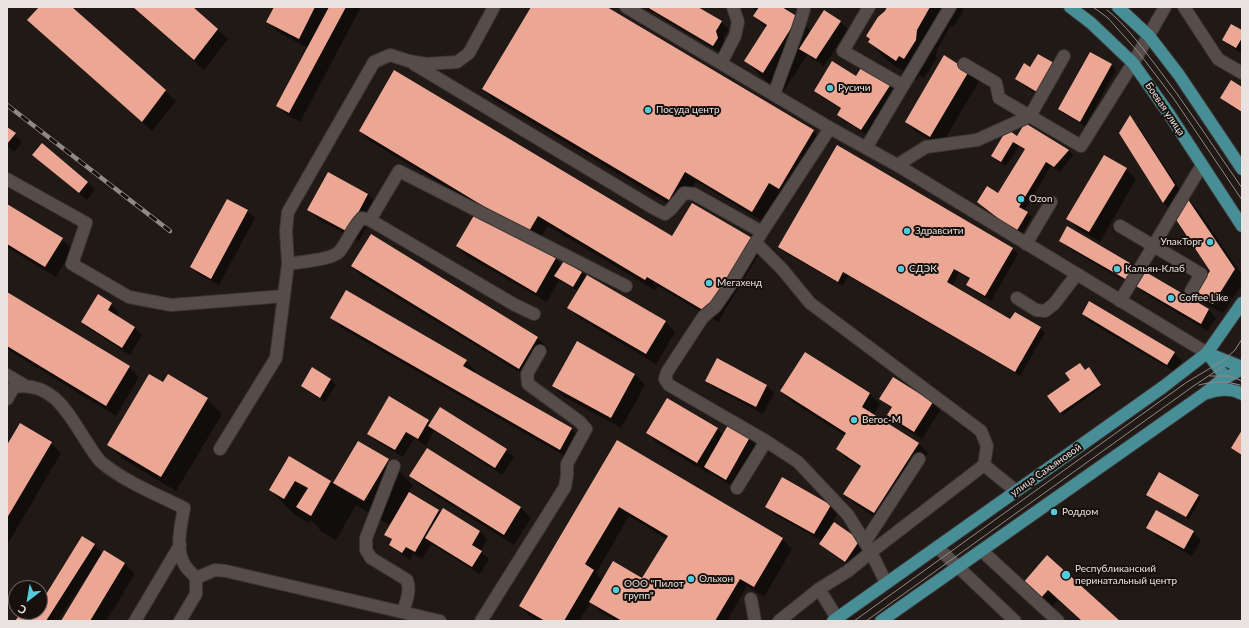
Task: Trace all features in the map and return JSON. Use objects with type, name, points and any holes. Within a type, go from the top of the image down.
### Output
[{"type":"main road","name":"Боевая улица","points":[[1070,7],[1091,23],[1133,63],[1169,114],[1242,226]]},
{"type":"main road","points":[[1118,7],[1149,36],[1180,75],[1242,169]]},
{"type":"main road","name":"улица Сахьяновой","points":[[835,620],[1163,387],[1207,353],[1242,303]]},
{"type":"main road","points":[[1207,353],[1242,368]]},
{"type":"main road","points":[[1207,353],[1226,378]]},
{"type":"main road","points":[[881,621],[1242,368]]},
{"type":"main road","points":[[1204,394],[1218,390],[1228,390],[1242,394]]},
{"type":"street","points":[[220,449],[276,358],[288,264],[286,230],[288,212],[374,62],[390,55],[409,61],[426,64],[457,62],[469,53],[494,7]]},
{"type":"street","points":[[626,7],[830,128],[897,165],[1207,353]]},
{"type":"street","points":[[721,63],[735,36],[738,22],[733,7]]},
{"type":"street","points":[[774,95],[798,32],[804,9],[803,7]]},
{"type":"street","points":[[869,7],[843,51],[902,85]]},
{"type":"street","points":[[866,148],[902,85],[950,7]]},
{"type":"street","points":[[964,64],[996,83],[999,98],[1081,146],[1133,63],[1165,7]]},
{"type":"street","points":[[1184,7],[1218,59],[1242,73]]},
{"type":"street","points":[[897,165],[926,147],[977,140],[1030,116],[1064,56]]},
{"type":"street","points":[[409,61],[665,214],[671,210],[684,193],[694,194],[759,237],[782,269],[810,303],[981,430],[987,446],[984,465],[868,547]]},
{"type":"street","points":[[830,128],[715,307],[704,318],[666,372],[665,379],[669,385],[766,441],[798,462],[848,515],[868,547],[886,583]]},
{"type":"street","points":[[1120,301],[1202,165]]},
{"type":"street","points":[[370,220],[399,171],[626,286]]},
{"type":"street","points":[[7,179],[86,223],[72,264],[129,297],[171,305],[284,296]]},
{"type":"street","points":[[1026,244],[1052,202]]},
{"type":"street","points":[[288,264],[329,257],[338,253],[362,218],[370,220],[515,305],[534,314]]},
{"type":"street","points":[[1120,226],[1201,274],[1191,291]]},
{"type":"street","points":[[1017,298],[1036,310],[1045,312],[1054,304],[1076,274]]},
{"type":"street","points":[[481,621],[565,486],[567,476],[566,464],[586,429],[580,422],[528,384],[528,374],[540,351]]},
{"type":"street","points":[[7,375],[24,385],[43,389],[60,402],[99,460],[114,472],[184,508],[180,556],[185,566],[196,578],[196,594],[180,621]]},
{"type":"street","points":[[7,399],[14,387],[24,385]]},
{"type":"street","points":[[737,488],[766,441]]},
{"type":"street","points":[[779,621],[819,589],[848,571],[868,547],[919,459]]},
{"type":"street","points":[[984,465],[1016,491]]},
{"type":"street","points":[[394,466],[366,538],[366,550],[371,558],[407,580],[409,593],[403,612]]},
{"type":"street","points":[[135,621],[180,544]]},
{"type":"street","points":[[937,547],[1015,621]]},
{"type":"street","points":[[982,551],[1058,621]]},
{"type":"street","points":[[196,578],[215,570],[226,571],[440,621]]},
{"type":"street","points":[[819,589],[835,620]]},
{"type":"street","points":[[751,599],[755,621]]},
{"type":"building","points":[[39,7],[72,7],[166,90],[142,122],[27,20]]},
{"type":"building","points":[[133,7],[193,7],[218,29],[194,60]]},
{"type":"building","points":[[274,7],[315,7],[299,39],[266,22]]},
{"type":"building","points":[[329,7],[346,7],[289,113],[276,106]]},
{"type":"building","name":"Посуда центр","points":[[531,7],[607,7],[814,130],[779,189],[769,183],[752,212],[685,172],[669,200],[482,89]]},
{"type":"building","points":[[647,7],[698,7],[722,21],[716,31],[718,38],[713,46]]},
{"type":"building","points":[[759,7],[782,7],[798,17],[763,73],[744,61],[767,25],[753,16]]},
{"type":"building","points":[[887,7],[930,7],[917,30],[916,40],[904,59],[899,56],[896,61],[868,42],[870,39],[866,36],[878,17]]},
{"type":"building","points":[[824,10],[841,21],[816,59],[799,49]]},
{"type":"building","points":[[1231,24],[1242,30],[1242,38],[1236,48],[1222,40]]},
{"type":"building","points":[[1090,52],[1112,64],[1080,122],[1058,109]]},
{"type":"building","points":[[1038,54],[1054,63],[1037,92],[1015,79],[1024,63],[1030,67]]},
{"type":"building","points":[[944,55],[969,71],[930,137],[905,122]]},
{"type":"building","points":[[832,61],[856,76],[862,66],[891,84],[861,130],[837,115],[841,108],[814,91]]},
{"type":"building","points":[[394,70],[672,236],[692,203],[752,238],[708,313],[647,277],[645,280],[538,216],[528,233],[359,131]]},
{"type":"building","points":[[1231,80],[1242,87],[1242,112],[1220,98]]},
{"type":"building","points":[[1130,115],[1175,185],[1163,203],[1119,133]]},
{"type":"building","points":[[1025,123],[1069,150],[1054,167],[1046,162],[1019,207],[1028,212],[1016,232],[977,202],[987,186],[998,193],[1025,149],[1013,142],[1001,162],[991,156],[1007,129],[1017,136]]},
{"type":"building","points":[[7,127],[16,133],[7,144]]},
{"type":"building","points":[[42,143],[88,182],[79,193],[32,155]]},
{"type":"building","points":[[837,145],[1013,248],[985,296],[966,285],[970,278],[954,269],[947,282],[1010,319],[1015,312],[1041,327],[1015,372],[843,272],[838,282],[778,247]]},
{"type":"building","points":[[1104,155],[1127,168],[1089,232],[1066,219]]},
{"type":"building","points":[[328,172],[368,194],[348,232],[307,210]]},
{"type":"building","points":[[1187,198],[1235,269],[1213,304],[1195,294],[1210,271],[1175,218]]},
{"type":"building","points":[[227,199],[248,210],[211,279],[190,267]]},
{"type":"building","points":[[7,204],[63,238],[45,267],[7,244]]},
{"type":"building","points":[[476,212],[556,258],[536,293],[456,246]]},
{"type":"building","points":[[1067,226],[1135,266],[1127,280],[1059,241]]},
{"type":"building","points":[[371,234],[538,337],[519,369],[351,266]]},
{"type":"building","points":[[564,261],[582,272],[573,287],[554,276]]},
{"type":"building","points":[[1144,271],[1209,309],[1201,324],[1136,286]]},
{"type":"building","points":[[587,275],[666,321],[646,354],[567,308]]},
{"type":"building","points":[[346,290],[467,360],[463,366],[572,428],[560,450],[330,318]]},
{"type":"building","points":[[7,292],[130,366],[106,406],[7,346]]},
{"type":"building","points":[[98,294],[112,303],[108,310],[135,327],[122,348],[81,322]]},
{"type":"building","points":[[1089,301],[1175,352],[1167,365],[1082,314]]},
{"type":"building","points":[[577,341],[635,374],[611,418],[552,386]]},
{"type":"building","name":"Вегос-М","points":[[805,352],[870,393],[862,407],[919,443],[874,513],[843,494],[861,466],[836,449],[846,433],[780,391]]},
{"type":"building","points":[[717,358],[767,385],[756,407],[705,381]]},
{"type":"building","points":[[1080,363],[1085,370],[1089,367],[1101,385],[1060,413],[1047,396],[1070,380],[1065,373]]},
{"type":"building","points":[[312,367],[331,379],[320,398],[301,386]]},
{"type":"building","points":[[149,374],[163,382],[168,374],[208,398],[161,477],[107,445]]},
{"type":"building","points":[[893,377],[933,402],[914,432],[887,415],[892,407],[879,399]]},
{"type":"building","points":[[389,396],[429,420],[418,439],[406,432],[395,450],[367,434]]},
{"type":"building","points":[[667,398],[718,428],[697,463],[646,433]]},
{"type":"building","points":[[440,407],[507,449],[495,468],[428,426]]},
{"type":"building","points":[[20,423],[52,442],[7,518],[7,445]]},
{"type":"building","points":[[728,425],[750,437],[726,480],[704,467]]},
{"type":"building","points":[[1242,430],[1242,455],[1231,448]]},
{"type":"building","points":[[617,440],[783,538],[754,587],[740,579],[715,621],[622,621],[589,602],[613,561],[642,578],[668,536],[619,507],[585,564],[594,570],[564,621],[545,621],[519,606]]},
{"type":"building","points":[[358,441],[389,459],[364,501],[333,483]]},
{"type":"building","points":[[427,448],[521,507],[504,535],[409,476]]},
{"type":"building","points":[[289,456],[331,481],[311,516],[296,507],[308,488],[295,481],[284,499],[269,490]]},
{"type":"building","points":[[1159,472],[1199,495],[1186,517],[1146,495]]},
{"type":"building","points":[[782,477],[831,505],[814,534],[765,507]]},
{"type":"building","points":[[409,492],[439,510],[415,552],[406,547],[402,553],[389,545],[392,539],[384,535]]},
{"type":"building","points":[[443,508],[480,531],[472,545],[482,551],[472,567],[425,538]]},
{"type":"building","points":[[1156,510],[1194,531],[1184,549],[1146,528]]},
{"type":"building","points":[[834,522],[860,540],[845,562],[819,544]]},
{"type":"building","points":[[82,536],[95,544],[48,618],[48,591]]},
{"type":"building","points":[[104,550],[125,563],[90,621],[61,621]]},
{"type":"building","points":[[1047,555],[1120,621],[1082,621],[1048,590],[1040,599],[1023,583]]},
{"type":"building","points":[[16,620],[30,620],[29,621],[15,621]]},
{"type":"building","points":[[32,620],[47,620],[46,621]]},
{"type":"tram line","points":[[1093,7],[1108,18],[1139,53],[1174,99],[1242,200]]},
{"type":"tram line","points":[[1107,10],[1132,35],[1165,78],[1242,188]]},
{"type":"tram line","points":[[854,621],[1187,382],[1224,360],[1235,350],[1242,339]]},
{"type":"tram line","points":[[866,621],[1222,367]]},
{"type":"tram line","points":[[1210,376],[1230,376],[1242,381]]},
{"type":"tram line","points":[[1199,385],[1220,382],[1240,385]]},
{"type":"railway","points":[[7,105],[170,231]]},
{"type":"place","name":"Русичи","points":[[830,88]]},
{"type":"place","name":"Посуда центр","points":[[648,110]]},
{"type":"place","name":"Ozon","points":[[1021,199]]},
{"type":"place","name":"Здравсити","points":[[907,231]]},
{"type":"place","name":"УпакТорг","points":[[1210,242]]},
{"type":"place","name":"СДЭК","points":[[901,269]]},
{"type":"place","name":"Кальян-Клаб","points":[[1117,269]]},
{"type":"place","name":"Мегахенд","points":[[709,283]]},
{"type":"place","name":"Coffee Like","points":[[1171,298]]},
{"type":"place","name":"Вегос-М","points":[[854,420]]},
{"type":"place","name":"Роддом","points":[[1054,512]]},
{"type":"place","name":"Республиканский перинатальный центр","points":[[1066,575]]},
{"type":"place","name":"Ольхон","points":[[691,579]]},
{"type":"place","name":"ООО \"Пилот групп\"","points":[[616,590]]}]
